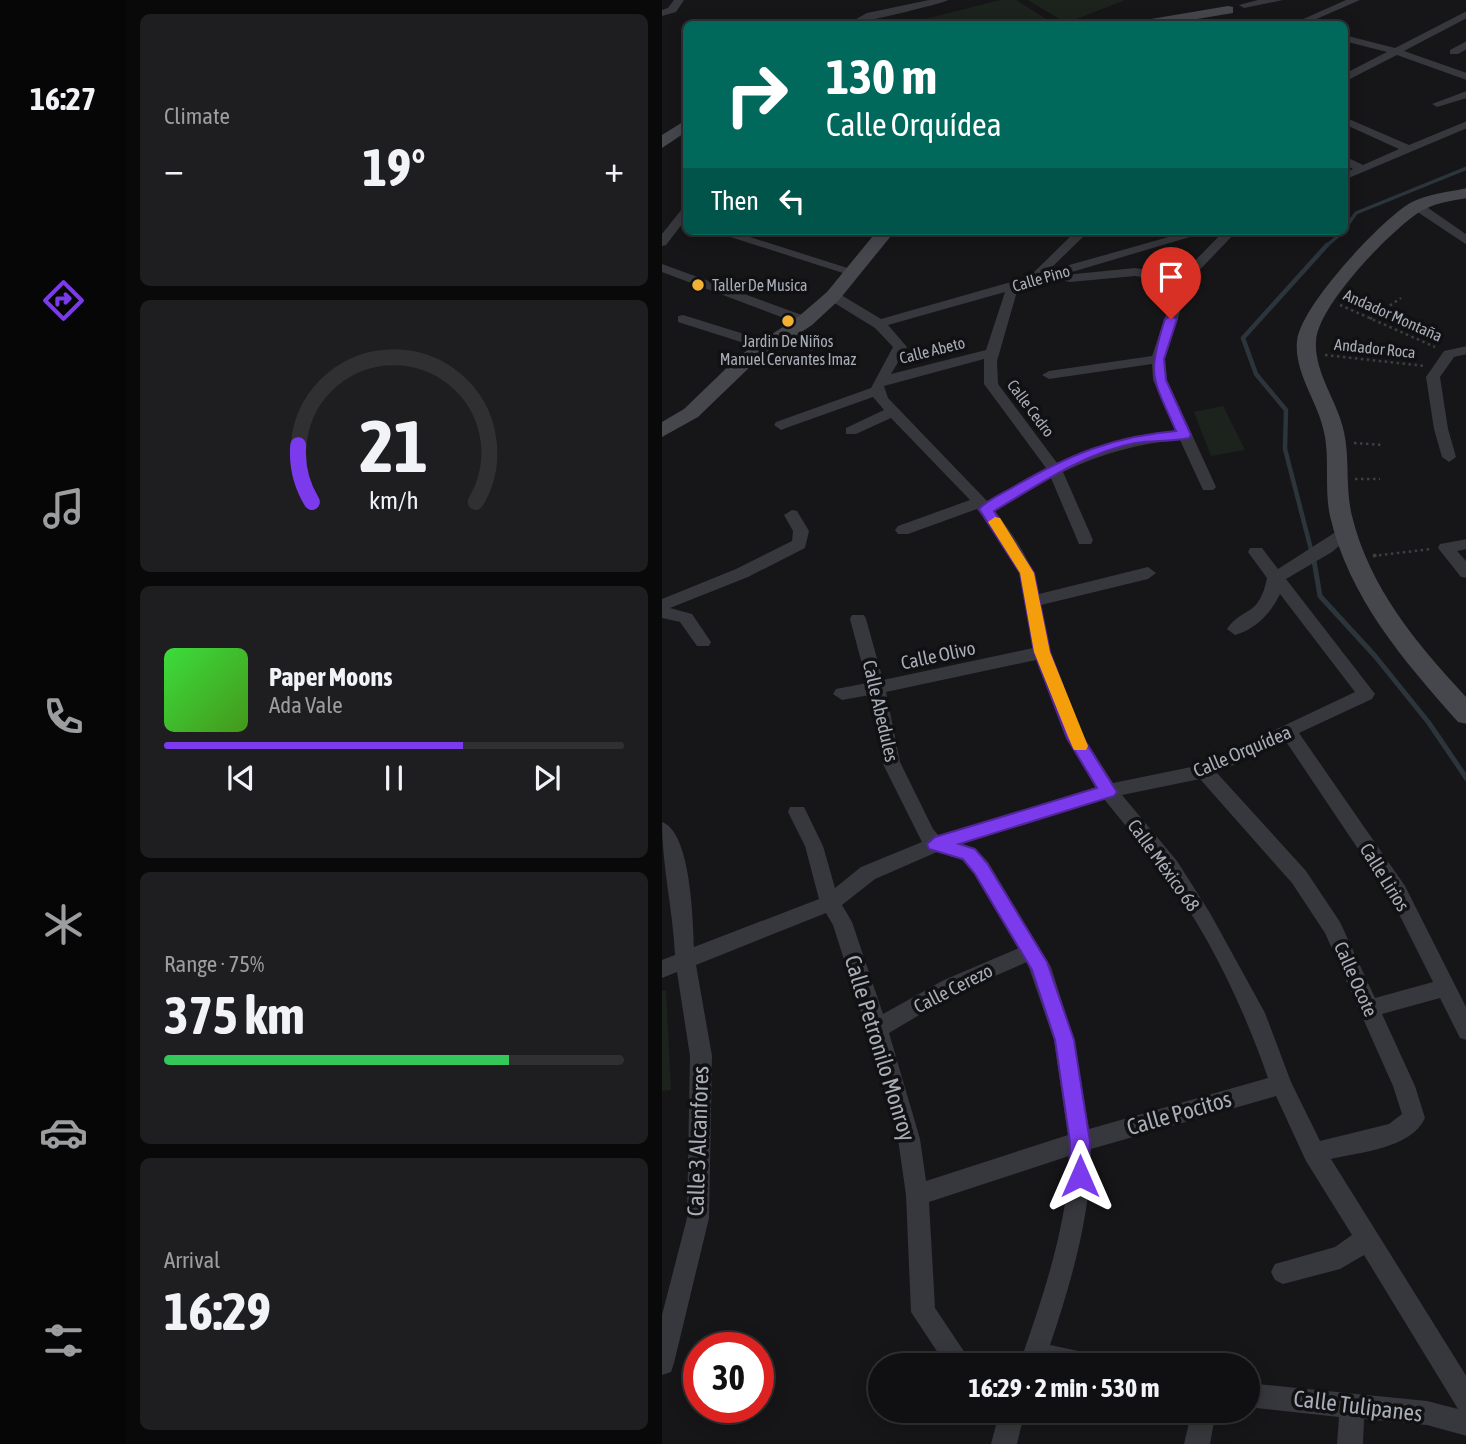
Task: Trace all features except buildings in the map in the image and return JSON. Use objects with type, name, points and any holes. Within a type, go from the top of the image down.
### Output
[{"type":"street","points":[[662,13],[672,10],[679,0]]},
{"type":"street","points":[[857,21],[943,0]]},
{"type":"street","points":[[1207,21],[1247,2],[1278,0]]},
{"type":"street","points":[[1304,21],[1355,0]]},
{"type":"street","points":[[1162,21],[1228,10]]},
{"type":"street","points":[[1348,77],[1466,14]]},
{"type":"street","points":[[1348,39],[1394,51],[1466,77]]},
{"type":"street","points":[[1454,52],[1466,44]]},
{"type":"street","points":[[1437,104],[1466,94]]},
{"type":"street","points":[[1348,121],[1410,150]]},
{"type":"street","points":[[1348,176],[1466,124]]},
{"type":"street","points":[[662,143],[683,127]]},
{"type":"street","points":[[1348,161],[1364,170]]},
{"type":"street","points":[[1466,193],[1417,206],[1393,224],[1327,299],[1310,324],[1306,340],[1311,371],[1336,442],[1335,480],[1353,558],[1379,610],[1396,634],[1466,715]]},
{"type":"street","points":[[1417,206],[1466,241]]},
{"type":"street","points":[[662,242],[683,219]]},
{"type":"street","points":[[730,235],[851,271]]},
{"type":"street","points":[[662,431],[691,413],[746,360],[799,326],[833,296],[882,235]]},
{"type":"street","points":[[1035,277],[1079,235]]},
{"type":"street","name":"Calle Pino","points":[[877,324],[1191,235]]},
{"type":"street","points":[[1209,487],[1160,380],[1158,359],[1184,279],[1227,235]]},
{"type":"street","points":[[662,268],[799,326]]},
{"type":"street","points":[[1035,277],[1075,278],[1135,272],[1184,279]]},
{"type":"street","name":"Calle Cedro","points":[[1012,286],[1012,303],[987,372],[991,384],[1054,469],[1086,540]]},
{"type":"street","points":[[833,296],[890,333],[900,347],[893,364],[878,386]]},
{"type":"street","points":[[683,319],[768,346]]},
{"type":"street","points":[[1449,457],[1433,377],[1450,354],[1466,350]]},
{"type":"street","name":"Calle Abeto","points":[[781,425],[878,386],[993,352]]},
{"type":"street","points":[[1049,375],[1158,359]]},
{"type":"street","name":"Calle México 68","points":[[878,386],[894,411],[983,506],[1027,573],[1042,652],[1075,738],[1108,792],[1170,867],[1203,919],[1258,1020],[1281,1084],[1314,1153],[1466,1401]]},
{"type":"street","points":[[851,431],[894,411]]},
{"type":"street","points":[[903,530],[983,506],[1054,469],[1134,439],[1184,435]]},
{"type":"street","points":[[662,606],[721,583],[799,544],[801,531],[792,515]]},
{"type":"street","points":[[1235,628],[1263,611],[1273,597],[1279,576],[1347,532]]},
{"type":"street","points":[[1466,544],[1446,548],[1466,573]]},
{"type":"street","points":[[1256,552],[1279,576]]},
{"type":"street","points":[[1034,601],[1148,573]]},
{"type":"street","name":"Calle Orquídea","points":[[662,969],[830,903],[868,873],[935,844],[1108,792],[1204,771],[1366,694],[1279,576]]},
{"type":"street","points":[[662,612],[686,618],[703,642]]},
{"type":"street","name":"Calle Abedules","points":[[858,619],[877,689],[891,762],[926,834],[935,844]]},
{"type":"street","name":"Calle Olivo","points":[[842,694],[877,689],[1042,652]]},
{"type":"street","name":"Calle Lirios","points":[[1289,732],[1398,892],[1466,1031]]},
{"type":"street","name":"Calle Ocote","points":[[1204,771],[1299,877],[1333,928],[1405,1086],[1414,1118],[1409,1124],[1394,1133],[1314,1153]]},
{"type":"street","name":"Calle Petronilo Monroy","points":[[797,813],[814,846],[830,903],[842,922],[909,1139],[918,1195],[923,1312],[952,1353]]},
{"type":"street","name":"Calle 3 Alcanfores","points":[[662,830],[672,843],[685,958],[701,1056],[701,1171],[698,1218],[662,1363]]},
{"type":"street","points":[[935,844],[968,854],[1032,951],[1041,967],[1064,1040],[1080,1142],[1080,1176],[1057,1290],[1035,1353]]},
{"type":"street","name":"Calle Cerezo","points":[[876,1029],[951,986],[1032,951]]},
{"type":"street","points":[[1370,1008],[1446,988]]},
{"type":"street","name":"Calle Pocitos","points":[[918,1195],[1080,1142],[1281,1084]]},
{"type":"street","points":[[1283,1272],[1340,1257],[1365,1240]]},
{"type":"street","name":"Calle Tulipanes","points":[[1260,1396],[1427,1413],[1466,1424]]},
{"type":"street","points":[[1350,1444],[1352,1404]]},
{"type":"street","points":[[1004,1444],[1007,1423]]},
{"type":"street","points":[[1197,1444],[1201,1423]]},
{"type":"lane","points":[[799,326],[811,350]]},
{"type":"path","points":[[1370,319],[1401,298]]},
{"type":"path","name":"Andador Montaña","points":[[1327,299],[1450,354]]},
{"type":"path","name":"Andador Roca","points":[[1309,354],[1438,368]]},
{"type":"path","points":[[1336,442],[1383,445]]},
{"type":"path","points":[[1353,558],[1446,548]]},
{"type":"shaded area","points":[[1000,0],[1016,0],[1049,21],[918,21]]},
{"type":"shaded area","points":[[1028,0],[1125,0],[1071,21],[1063,21]]},
{"type":"shaded area","points":[[1223,406],[1245,450],[1211,456],[1194,412]]},
{"type":"shaded area","points":[[662,991],[666,991],[671,1090],[662,1091]]},
{"type":"waterway","points":[[1348,224],[1356,213],[1467,168]]},
{"type":"waterway","points":[[1326,246],[1339,235]]},
{"type":"waterway","points":[[1313,557],[1285,449],[1286,410],[1256,374],[1243,338],[1326,246]]},
{"type":"waterway","points":[[1313,555],[1320,596],[1375,656],[1429,723],[1467,779]]},
{"type":"slow traffic","points":[[995,522],[1027,573],[1042,652],[1080,746]]},
{"type":"place","name":"Taller De Musica","points":[[698,285]]},
{"type":"place","name":"Jardin De Niños Manuel Cervantes Imaz","points":[[788,321]]},
{"type":"route","points":[[1080,1176],[1080,1142],[1064,1040],[1041,967],[981,869],[968,854],[935,844],[1108,792],[1075,738],[1042,652],[1027,573],[986,509],[1054,469],[1102,449],[1157,435],[1184,435],[1160,380],[1158,359],[1171,319]]}]
